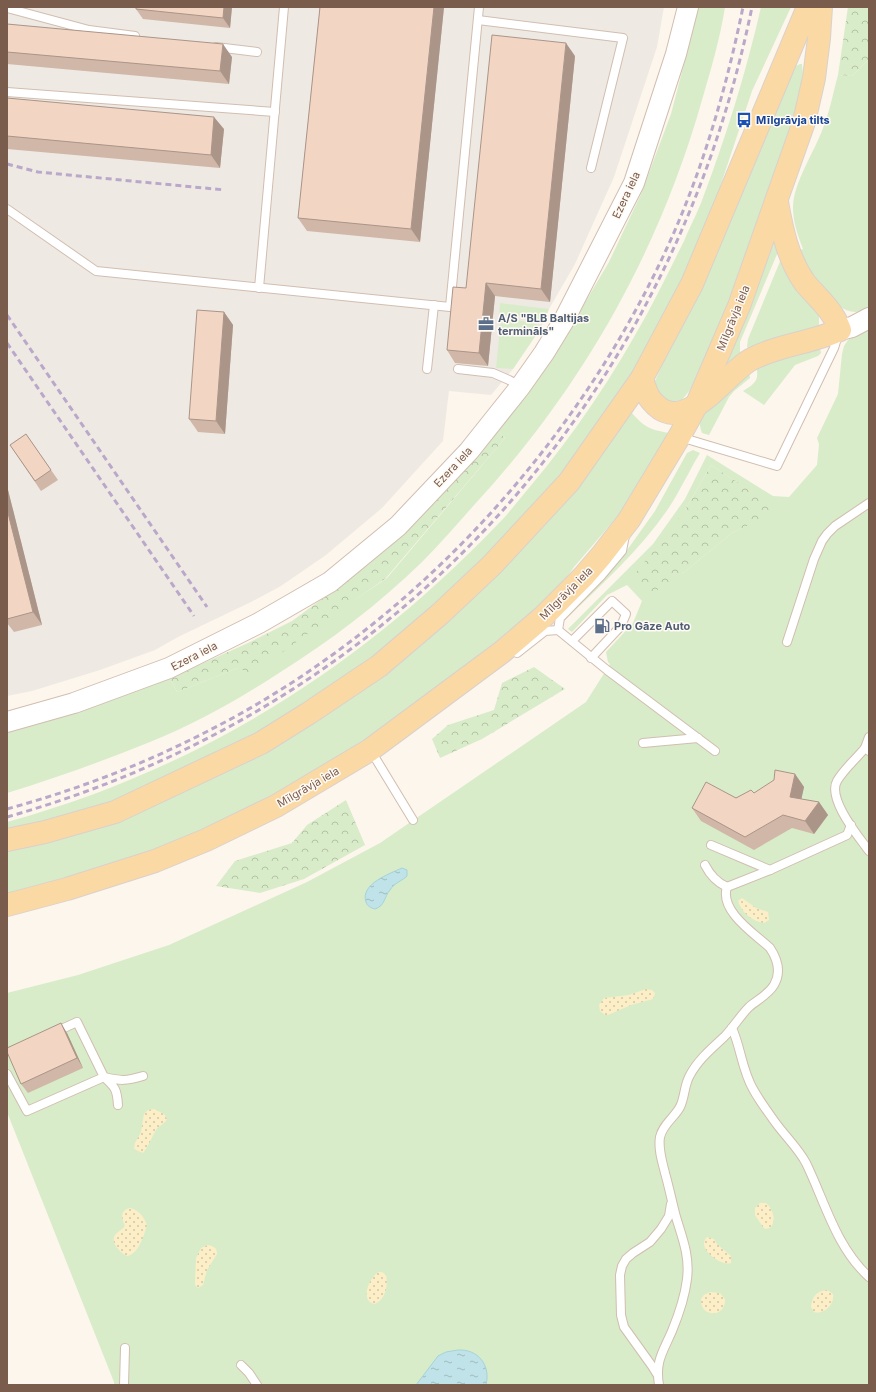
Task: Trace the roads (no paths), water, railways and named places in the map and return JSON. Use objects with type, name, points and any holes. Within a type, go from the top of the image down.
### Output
[{"type":"main road","points":[[7,840],[45,832],[115,812],[261,743],[310,713],[379,666],[440,614],[486,570],[569,482],[642,378],[692,284],[808,7]]},
{"type":"main road","name":"Mīlgrāvja iela","points":[[7,905],[67,889],[155,861],[206,840],[276,806],[370,750],[502,652],[560,601],[602,556],[629,520],[679,437],[696,406],[740,306],[804,122],[814,78],[821,7]]},
{"type":"main road","points":[[642,378],[650,399],[662,411],[681,413],[696,406],[750,361],[774,351],[826,336],[840,330],[833,316],[804,282],[796,267],[788,249],[782,229],[777,200]]},
{"type":"street","name":"Ezera iela","points":[[7,722],[74,703],[169,668],[258,623],[330,582],[398,526],[469,451],[520,387],[544,354],[563,322],[634,182],[676,54],[688,7]]},
{"type":"street","points":[[840,330],[852,327],[869,318]]},
{"type":"lane","points":[[259,288],[284,7]]},
{"type":"lane","points":[[7,209],[96,271],[450,307],[479,7]]},
{"type":"lane","points":[[7,8],[89,30],[142,37]]},
{"type":"lane","points":[[478,20],[623,38],[591,168]]},
{"type":"lane","points":[[211,46],[257,52]]},
{"type":"lane","points":[[7,92],[275,112]]},
{"type":"lane","points":[[427,369],[434,305]]},
{"type":"lane","points":[[679,437],[777,466],[834,348],[840,330]]},
{"type":"lane","points":[[458,369],[493,373],[520,387]]},
{"type":"lane","points":[[787,642],[811,566],[822,541],[835,526],[869,503]]},
{"type":"lane","points":[[558,630],[560,618],[601,576],[622,551],[629,520]]},
{"type":"lane","points":[[572,641],[612,601],[626,614],[621,626],[591,658]]},
{"type":"lane","points":[[512,657],[545,631],[558,630],[591,658],[715,751]]},
{"type":"lane","points":[[464,680],[493,669]]},
{"type":"lane","points":[[869,737],[868,751],[858,757],[838,780],[835,790],[838,804],[869,852]]},
{"type":"lane","points":[[643,743],[698,738]]},
{"type":"lane","points":[[370,750],[413,820]]},
{"type":"lane","points":[[847,834],[851,825]]},
{"type":"lane","points":[[727,887],[770,870],[847,834],[857,834]]},
{"type":"lane","points":[[711,845],[770,870]]},
{"type":"lane","points":[[705,865],[713,878],[727,887]]},
{"type":"lane","points":[[657,1374],[661,1354],[680,1312],[688,1277],[686,1250],[672,1201],[660,1149],[662,1132],[667,1123],[680,1107],[686,1082],[695,1065],[732,1028],[751,1006],[771,989],[776,980],[778,971],[777,960],[770,948],[737,918],[733,912],[726,898],[725,891],[727,887]]},
{"type":"lane","points":[[49,1034],[77,1022],[104,1077],[115,1087],[118,1105]]},
{"type":"lane","points":[[732,1028],[738,1042],[747,1076],[753,1089],[774,1122],[802,1156],[842,1243],[855,1263],[869,1277]]},
{"type":"lane","points":[[7,1074],[27,1111],[104,1077],[128,1081],[143,1076]]},
{"type":"lane","points":[[659,1385],[657,1374],[622,1322],[620,1270],[626,1259],[650,1242],[661,1229],[669,1216],[672,1201]]},
{"type":"lane","points":[[124,1385],[125,1348]]},
{"type":"lane","points":[[241,1365],[249,1373],[257,1385]]},
{"type":"water","points":[[402,868],[407,870],[407,876],[392,888],[381,906],[375,909],[368,906],[365,896],[371,885],[377,880]]},
{"type":"water","points":[[458,1350],[472,1352],[477,1355],[485,1365],[487,1371],[486,1385],[416,1385],[438,1356],[446,1352]]},
{"type":"railway","points":[[7,809],[58,794],[133,766],[206,732],[279,691],[349,642],[415,588],[476,529],[533,464],[583,395],[628,323],[667,248],[680,219],[712,130],[729,69],[743,7]]},
{"type":"railway","points":[[7,817],[147,767],[276,700],[392,617],[495,519],[583,408],[656,285],[713,151],[752,7]]},
{"type":"railway","points":[[7,164],[38,172],[225,190]]},
{"type":"railway","points":[[7,315],[207,607]]},
{"type":"railway","points":[[7,343],[194,616]]},
{"type":"place","name":"Mīlgrāvja tilts","points":[[744,120]]},
{"type":"place","name":"A/S \"BLB Baltijas termināls\"","points":[[486,324]]},
{"type":"place","name":"Pro Gāze Auto","points":[[602,626]]}]
